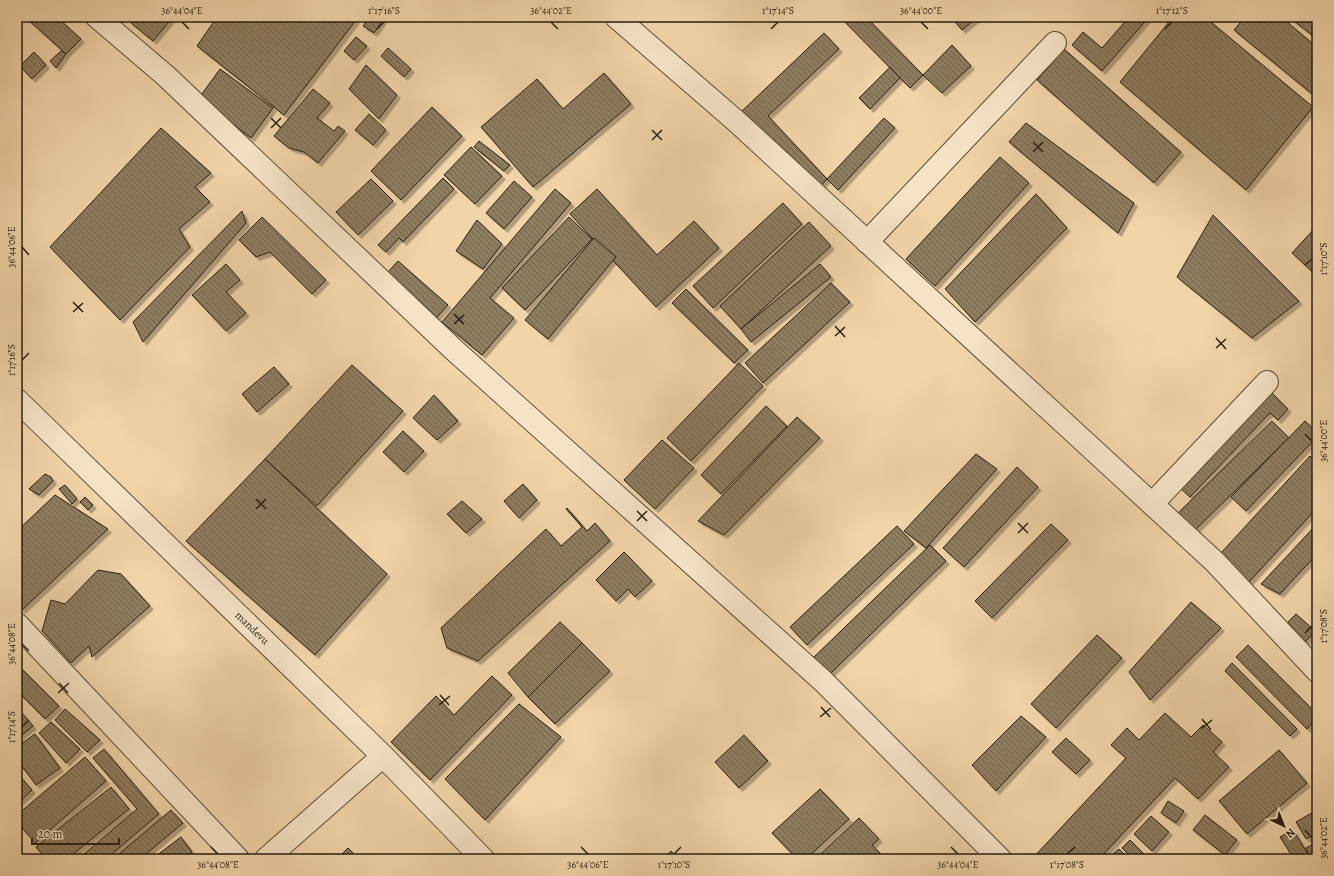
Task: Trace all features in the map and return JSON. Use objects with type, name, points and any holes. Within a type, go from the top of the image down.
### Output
[{"type":"street","points":[[97,17],[166,76],[453,349],[823,681],[1000,859]]},
{"type":"street","points":[[616,17],[736,121],[1215,562],[1317,671]]},
{"type":"street","points":[[867,242],[1055,43]]},
{"type":"street","points":[[1152,504],[1267,382]]},
{"type":"street","name":"mandevu","points":[[18,402],[383,756],[483,859]]},
{"type":"street","points":[[17,624],[238,859]]},
{"type":"street","points":[[266,859],[383,756]]},
{"type":"building","points":[[25,17],[41,17],[42,20],[45,17],[57,17],[81,39],[66,54]]},
{"type":"building","points":[[136,17],[173,17],[153,41],[131,23]]},
{"type":"building","points":[[217,17],[352,17],[356,20],[284,115],[197,46]]},
{"type":"building","points":[[370,17],[380,17],[383,20],[374,33],[363,26]]},
{"type":"building","points":[[840,17],[866,17],[923,75],[910,88]]},
{"type":"building","points":[[951,17],[978,17],[962,30]]},
{"type":"building","points":[[1129,17],[1149,17],[1102,71],[1072,45],[1083,32],[1102,48]]},
{"type":"building","points":[[1173,17],[1205,17],[1313,107],[1246,190],[1120,82]]},
{"type":"building","points":[[1245,17],[1281,17],[1317,47],[1317,98],[1234,30]]},
{"type":"building","points":[[1289,17],[1317,17],[1317,39]]},
{"type":"building","points":[[824,33],[839,49],[768,116],[827,179],[817,190],[741,112]]},
{"type":"building","points":[[356,37],[367,46],[354,60],[344,51]]},
{"type":"building","points":[[952,45],[971,66],[942,93],[923,75]]},
{"type":"building","points":[[388,48],[411,69],[404,77],[381,56]]},
{"type":"building","points":[[1064,49],[1181,152],[1154,183],[1037,80]]},
{"type":"building","points":[[61,51],[66,54],[56,68],[50,61]]},
{"type":"building","points":[[34,52],[46,65],[32,79],[20,66]]},
{"type":"building","points":[[366,65],[397,95],[379,119],[349,89]]},
{"type":"building","points":[[890,67],[900,78],[870,109],[859,98]]},
{"type":"building","points":[[220,69],[273,108],[251,138],[199,98]]},
{"type":"building","points":[[604,73],[631,104],[533,187],[481,127],[537,79],[563,109]]},
{"type":"building","points":[[313,89],[330,103],[317,118],[334,131],[338,126],[345,131],[318,163],[304,152],[289,148],[274,136]]},
{"type":"building","points":[[432,107],[462,136],[401,200],[371,171]]},
{"type":"building","points":[[369,114],[386,130],[373,145],[355,130]]},
{"type":"building","points":[[884,118],[895,128],[838,190],[827,179]]},
{"type":"building","points":[[1026,123],[1134,203],[1118,233],[1009,142]]},
{"type":"building","points":[[161,128],[211,173],[195,187],[210,202],[179,229],[190,247],[120,320],[50,247]]},
{"type":"building","points":[[479,141],[510,165],[504,171],[474,147]]},
{"type":"building","points":[[471,147],[502,176],[475,204],[444,175]]},
{"type":"building","points":[[1000,157],[1029,183],[935,286],[906,259]]},
{"type":"building","points":[[443,178],[454,189],[403,242],[399,238],[386,252],[378,245]]},
{"type":"building","points":[[371,179],[393,201],[358,235],[336,212]]},
{"type":"building","points":[[514,181],[532,197],[504,229],[486,213]]},
{"type":"building","points":[[555,189],[571,203],[490,298],[514,318],[482,355],[442,322]]},
{"type":"building","points":[[597,189],[657,255],[694,221],[719,248],[656,307],[570,214]]},
{"type":"building","points":[[1036,194],[1067,228],[975,322],[945,289]]},
{"type":"building","points":[[783,203],[802,224],[713,308],[693,286]]},
{"type":"building","points":[[242,211],[246,223],[143,342],[133,322]]},
{"type":"building","points":[[1213,215],[1299,301],[1252,338],[1177,277]]},
{"type":"building","points":[[262,217],[326,280],[312,294],[270,252],[256,257],[239,240]]},
{"type":"building","points":[[569,217],[592,239],[525,310],[502,288]]},
{"type":"building","points":[[477,220],[502,244],[483,269],[456,251]]},
{"type":"building","points":[[809,222],[831,246],[741,329],[720,306]]},
{"type":"building","points":[[1317,226],[1317,276],[1292,253]]},
{"type":"building","points":[[594,238],[616,257],[548,339],[525,320]]},
{"type":"building","points":[[398,261],[448,305],[436,318],[386,274]]},
{"type":"building","points":[[226,264],[240,280],[226,292],[246,313],[226,331],[192,295]]},
{"type":"building","points":[[820,264],[831,277],[751,342],[741,329]]},
{"type":"building","points":[[831,283],[850,302],[763,383],[745,363]]},
{"type":"building","points":[[686,289],[748,350],[734,363],[672,303]]},
{"type":"building","points":[[739,363],[763,386],[691,461],[667,438]]},
{"type":"building","points":[[352,365],[403,411],[317,506],[265,459]]},
{"type":"building","points":[[274,367],[289,384],[257,412],[242,394]]},
{"type":"building","points":[[1268,389],[1288,409],[1278,420],[1270,413],[1190,497],[1177,485]]},
{"type":"building","points":[[434,395],[458,421],[437,440],[413,418]]},
{"type":"building","points":[[766,406],[787,426],[721,494],[701,475]]},
{"type":"building","points":[[797,417],[820,438],[724,535],[698,521]]},
{"type":"building","points":[[1272,421],[1289,438],[1193,532],[1176,515]]},
{"type":"building","points":[[1305,421],[1317,432],[1317,437],[1246,511],[1231,497]]},
{"type":"building","points":[[403,431],[424,451],[404,472],[383,452]]},
{"type":"building","points":[[662,440],[694,468],[655,509],[624,480]]},
{"type":"building","points":[[976,454],[997,469],[926,548],[904,531]]},
{"type":"building","points":[[1310,456],[1317,463],[1317,508],[1249,582],[1220,554]]},
{"type":"building","points":[[265,459],[387,574],[315,655],[186,541]]},
{"type":"building","points":[[1017,467],[1038,487],[964,567],[943,548]]},
{"type":"building","points":[[45,474],[51,477],[53,481],[39,495],[29,489]]},
{"type":"building","points":[[523,484],[537,500],[519,518],[504,501]]},
{"type":"building","points":[[65,485],[77,499],[72,504],[59,489]]},
{"type":"building","points":[[55,495],[108,529],[22,610],[17,604],[17,531]]},
{"type":"building","points":[[85,497],[93,505],[88,510],[80,502]]},
{"type":"building","points":[[462,501],[482,519],[466,533],[447,514]]},
{"type":"building","points":[[567,508],[587,531],[595,523],[610,541],[478,661],[447,648],[441,628],[546,529],[561,546],[582,527],[566,509]]},
{"type":"building","points":[[1051,524],[1068,540],[992,618],[975,601]]},
{"type":"building","points":[[1317,524],[1317,554],[1280,594],[1261,584]]},
{"type":"building","points":[[897,526],[914,544],[807,645],[790,627]]},
{"type":"building","points":[[930,545],[946,561],[830,674],[814,657]]},
{"type":"building","points":[[624,552],[652,581],[635,597],[628,589],[616,601],[596,580]]},
{"type":"building","points":[[98,570],[121,574],[150,606],[92,657],[89,646],[71,663],[42,631],[51,600],[65,604]]},
{"type":"building","points":[[1191,602],[1221,628],[1150,700],[1129,672]]},
{"type":"building","points":[[1296,614],[1315,631],[1305,642],[1286,624]]},
{"type":"building","points":[[560,622],[582,643],[528,697],[508,673]]},
{"type":"building","points":[[1097,635],[1122,658],[1056,728],[1031,704]]},
{"type":"building","points":[[582,643],[610,671],[555,724],[528,697]]},
{"type":"building","points":[[1248,645],[1317,714],[1317,718],[1307,729],[1236,657]]},
{"type":"building","points":[[1232,663],[1297,729],[1290,736],[1225,671]]},
{"type":"building","points":[[17,664],[59,706],[45,719],[17,691]]},
{"type":"building","points":[[492,676],[512,695],[430,780],[391,742],[436,696],[454,715]]},
{"type":"building","points":[[519,704],[561,737],[485,820],[445,779]]},
{"type":"building","points":[[65,709],[100,740],[87,752],[55,720]]},
{"type":"building","points":[[22,713],[33,726],[17,739],[17,717]]},
{"type":"building","points":[[1165,713],[1191,737],[1203,725],[1222,742],[1213,752],[1229,767],[1198,799],[1175,778],[1099,859],[1032,859],[1126,758],[1111,745],[1127,728],[1139,740]]},
{"type":"building","points":[[1021,716],[1046,737],[996,791],[972,765]]},
{"type":"building","points":[[51,722],[80,749],[66,763],[39,733]]},
{"type":"building","points":[[35,734],[60,768],[36,785],[17,760],[17,747]]},
{"type":"building","points":[[744,735],[768,761],[739,788],[715,762]]},
{"type":"building","points":[[1066,738],[1090,760],[1076,774],[1052,752]]},
{"type":"building","points":[[104,749],[159,814],[106,859],[78,859],[137,809],[93,758]]},
{"type":"building","points":[[1279,750],[1307,783],[1247,834],[1219,801]]},
{"type":"building","points":[[85,757],[106,781],[35,843],[17,822],[17,815]]},
{"type":"building","points":[[17,773],[32,790],[17,804]]},
{"type":"building","points":[[111,787],[129,809],[67,859],[46,859],[36,847]]},
{"type":"building","points":[[820,789],[849,819],[806,859],[797,859],[772,833]]},
{"type":"building","points":[[1168,801],[1184,811],[1176,823],[1161,813]]},
{"type":"building","points":[[171,810],[183,823],[140,859],[113,859]]},
{"type":"building","points":[[1317,810],[1317,833],[1306,839],[1296,822]]},
{"type":"building","points":[[1205,815],[1237,840],[1225,855],[1193,830]]},
{"type":"building","points":[[1151,816],[1169,832],[1152,851],[1134,834]]},
{"type":"building","points":[[859,818],[879,839],[872,845],[886,859],[815,859]]},
{"type":"building","points":[[1293,830],[1311,859],[1294,859],[1280,837]]},
{"type":"building","points":[[181,837],[192,852],[182,859],[152,859]]},
{"type":"building","points":[[1130,840],[1147,857],[1145,859],[1133,859],[1122,848]]},
{"type":"building","points":[[1317,842],[1317,859],[1311,859],[1306,848]]},
{"type":"building","points":[[348,848],[359,859],[337,859]]},
{"type":"building","points":[[1119,849],[1129,859],[1108,859],[1108,858]]},
{"type":"building","points":[[671,851],[679,859],[663,859]]}]
